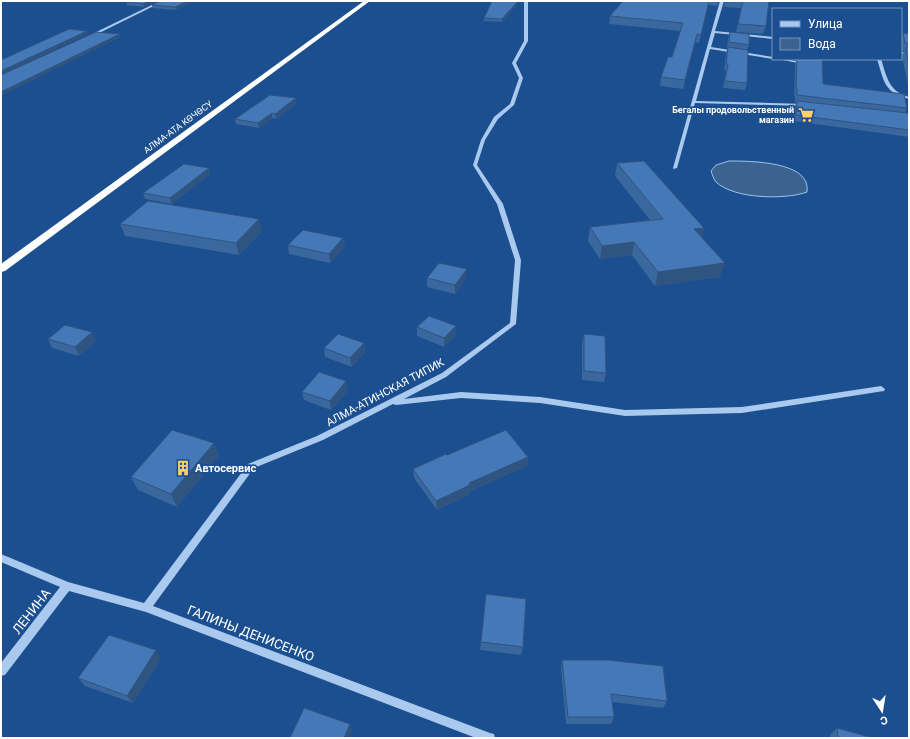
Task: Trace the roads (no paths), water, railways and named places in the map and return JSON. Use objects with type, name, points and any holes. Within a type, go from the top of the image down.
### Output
[{"type":"highway","name":"АЛМА-АТА КӨЧӨСҮ","points":[[1,269],[367,1]]},
{"type":"street","points":[[85,38],[162,1]]},
{"type":"street","name":"АЛМА-АТИНСКАЯ ТИПИК","points":[[146,608],[251,466],[320,438],[444,375],[513,324],[518,260],[500,204],[475,166],[483,140],[496,118],[512,105],[521,78],[514,63],[526,42],[526,1]]},
{"type":"street","points":[[675,168],[722,1]]},
{"type":"street","points":[[714,32],[772,38]]},
{"type":"street","points":[[709,48],[772,58]]},
{"type":"street","points":[[785,60],[798,62]]},
{"type":"street","points":[[880,60],[890,89],[893,93],[909,98]]},
{"type":"street","points":[[694,102],[812,106]]},
{"type":"street","points":[[390,402],[461,395],[540,400],[625,413],[742,410],[881,389]]},
{"type":"street","name":"ГАЛИНЫ ДЕНИСЕНКО","points":[[1,558],[67,586],[146,608],[490,738]]},
{"type":"street","name":"ЛЕНИНА","points":[[1,670],[67,586]]},
{"type":"water","points":[[729,161],[750,161],[777,165],[790,169],[800,174],[806,182],[807,192],[798,195],[773,197],[747,195],[724,188],[716,182],[711,171],[716,165]]},
{"type":"place","name":"Бегалы продовольственный магазин","points":[[806,115]]},
{"type":"place","name":"Автосервис","points":[[183,468]]}]
